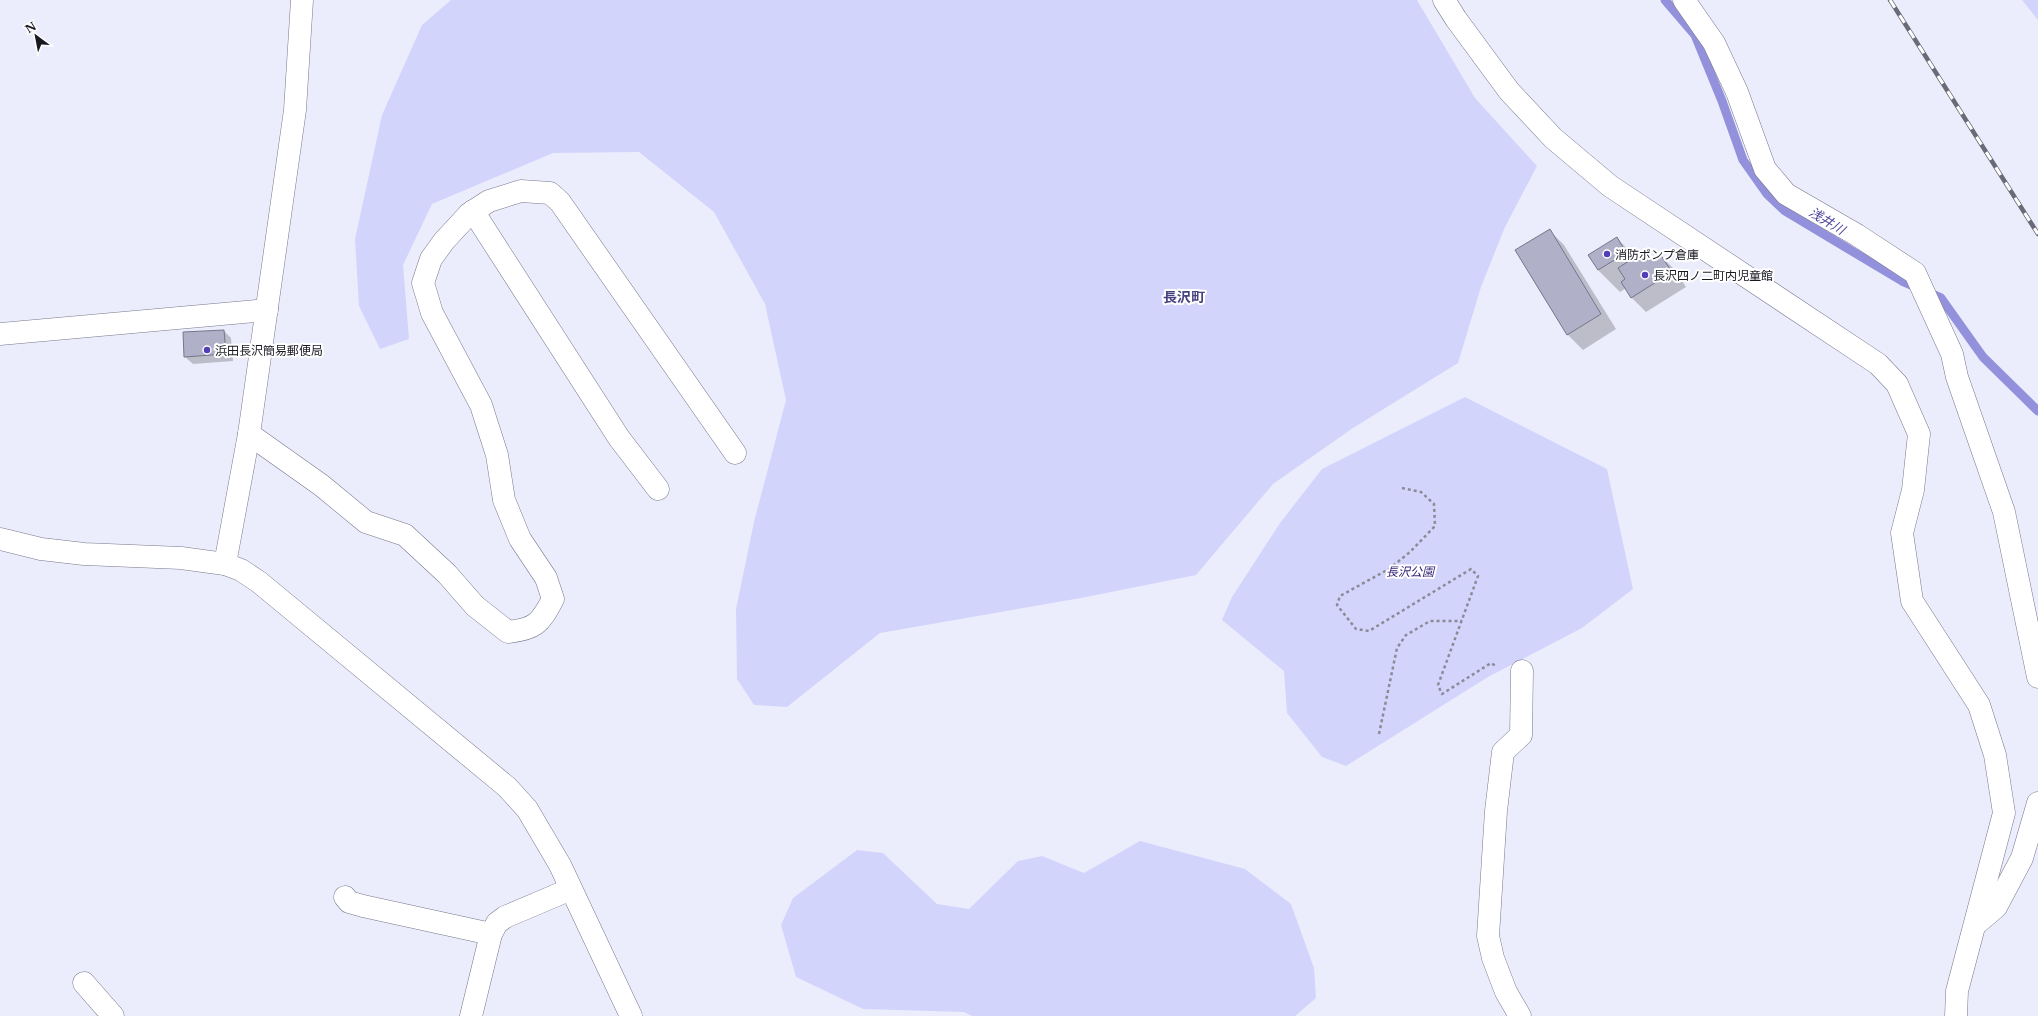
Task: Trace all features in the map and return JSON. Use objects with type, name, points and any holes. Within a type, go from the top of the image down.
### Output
[{"type":"street","points":[[225,564],[249,434],[295,110],[302,0]]},
{"type":"street","points":[[1444,0],[1456,19],[1509,91],[1553,138],[1610,186],[1878,364],[1897,384],[1919,434],[1913,490],[1902,533],[1912,600],[1979,705],[1995,755],[2004,813],[1976,924],[1957,991],[1956,1016]]},
{"type":"street","points":[[1684,0],[1714,43],[1737,92],[1765,169],[1786,194],[1857,235],[1915,273],[1952,354],[1957,377],[2004,512],[2038,678]]},
{"type":"street","points":[[249,434],[321,485],[366,522],[405,535],[447,574],[475,606],[508,632],[528,630],[543,617],[553,599],[546,578],[520,539],[509,513],[504,500],[497,455],[481,405],[432,313],[423,283],[431,259],[444,241],[473,211],[489,201],[521,191],[550,193],[560,202],[735,453]]},
{"type":"street","points":[[473,211],[619,438],[658,489]]},
{"type":"street","points":[[0,334],[267,310]]},
{"type":"street","points":[[0,539],[41,549],[84,554],[181,558],[225,564],[241,570],[259,582],[507,787],[527,809],[560,865],[629,1012]]},
{"type":"street","points":[[1520,1016],[1506,992],[1493,958],[1488,936],[1496,811],[1503,752],[1521,735],[1522,671]]},
{"type":"street","points":[[1976,924],[1996,907],[2022,858],[2038,803]]},
{"type":"street","points":[[471,1016],[491,934],[497,924],[505,917],[570,889]]},
{"type":"street","points":[[345,897],[349,902],[363,906],[491,934]]},
{"type":"street","points":[[84,984],[113,1016]]},
{"type":"path","points":[[1402,488],[1421,492],[1434,504],[1435,526],[1410,552],[1389,568],[1340,596],[1337,605],[1356,629],[1369,631],[1471,569],[1478,576],[1438,685],[1442,694],[1491,663],[1496,667]]},
{"type":"path","points":[[1379,734],[1397,648],[1406,635],[1430,621],[1462,621]]},
{"type":"green space","points":[[451,0],[1417,0],[1475,98],[1537,166],[1505,227],[1481,287],[1458,363],[1353,428],[1273,484],[1196,575],[1081,598],[880,633],[787,707],[754,705],[737,679],[736,609],[754,522],[786,400],[765,304],[714,212],[639,152],[553,153],[432,204],[403,265],[409,339],[380,349],[359,306],[355,239],[382,115],[422,25]]},
{"type":"green space","points":[[2022,0],[2038,0],[2038,20]]},
{"type":"green space","name":"長沢公園","points":[[1465,397],[1607,469],[1633,589],[1582,628],[1488,677],[1346,766],[1322,757],[1287,713],[1284,671],[1222,620],[1232,597],[1280,523],[1322,469]]},
{"type":"green space","points":[[1140,841],[1245,869],[1291,904],[1314,968],[1316,998],[1295,1016],[972,1016],[964,1012],[863,1009],[796,977],[781,925],[793,898],[857,850],[883,853],[937,904],[969,909],[1018,861],[1042,856],[1084,873]]},
{"type":"building","points":[[1550,229],[1601,314],[1567,335],[1515,250]]},
{"type":"building","name":"消防ポンプ倉庫","points":[[1617,237],[1626,253],[1598,270],[1588,255]]},
{"type":"building","name":"長沢四ノ二町内児童館","points":[[1646,250],[1652,260],[1660,254],[1672,272],[1631,298],[1621,282],[1625,279],[1618,268]]},
{"type":"building","points":[[224,330],[226,354],[184,357],[183,332]]},
{"type":"waterway","name":"浅井川","points":[[1665,0],[1695,35],[1722,101],[1743,160],[1767,194],[1785,211],[1902,281],[1941,298],[1983,357],[2038,411]]},
{"type":"railway","points":[[1890,0],[2038,234]]},
{"type":"place","name":"消防ポンプ倉庫","points":[[1607,254]]},
{"type":"place","name":"長沢四ノ二町内児童館","points":[[1645,275]]},
{"type":"place","name":"浜田長沢簡易郵便局","points":[[207,350]]},
{"type":"district","name":"長沢町","points":[[1184,297]]}]
